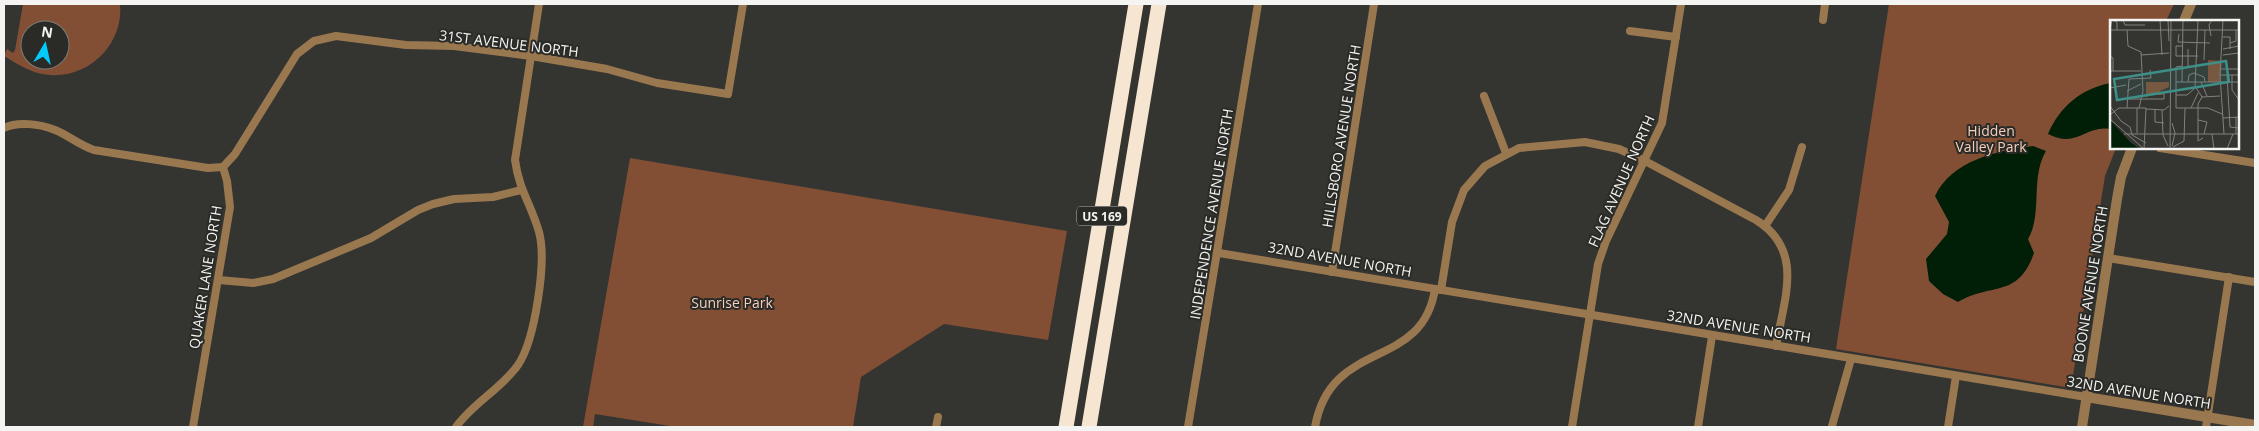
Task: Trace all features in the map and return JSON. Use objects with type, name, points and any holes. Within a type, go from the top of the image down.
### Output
[{"type":"highway","name":"US 169","points":[[1066,427],[1136,4]]},
{"type":"highway","name":"US 169","points":[[1089,427],[1158,4]]},
{"type":"street","points":[[456,427],[473,407],[517,367],[525,354],[530,337],[543,259],[539,234],[521,190],[515,160],[539,4]]},
{"type":"street","name":"31ST AVENUE NORTH","points":[[223,167],[235,154],[292,61],[304,48],[314,41],[336,36],[406,45],[454,46],[608,69],[657,83],[728,94],[743,4]]},
{"type":"street","name":"INDEPENDENCE AVENUE NORTH","points":[[1188,427],[1219,253],[1258,4]]},
{"type":"street","name":"HILLSBORO AVENUE NORTH","points":[[1332,272],[1374,4]]},
{"type":"street","name":"FLAG AVENUE NORTH","points":[[1572,427],[1593,283],[1606,242],[1655,141],[1666,107],[1681,4]]},
{"type":"street","points":[[1823,20],[1825,4]]},
{"type":"street","points":[[2184,20],[2192,4]]},
{"type":"street","points":[[1630,31],[1676,37]]},
{"type":"street","points":[[1484,96],[1506,153]]},
{"type":"street","points":[[4,128],[22,124],[54,129],[82,146],[94,150],[208,168],[223,167]]},
{"type":"street","points":[[1315,427],[1328,391],[1337,379],[1348,370],[1413,335],[1429,314],[1438,290],[1452,222],[1464,190],[1485,166],[1506,153],[1535,145],[1585,142],[1619,149],[1645,161],[1765,226],[1778,239],[1788,266],[1776,346]]},
{"type":"street","points":[[1765,226],[1789,190],[1802,147]]},
{"type":"street","name":"BOONE AVENUE NORTH","points":[[2082,427],[2121,177],[2132,149]]},
{"type":"street","points":[[2166,149],[2255,163]]},
{"type":"street","name":"QUAKER LANE NORTH","points":[[193,427],[230,207],[227,181],[223,167]]},
{"type":"street","points":[[219,280],[253,283],[273,279],[371,238],[418,210],[433,204],[454,199],[493,197],[521,190]]},
{"type":"street","name":"32ND AVENUE NORTH","points":[[1219,253],[2086,397],[2207,422],[2255,426]]},
{"type":"street","points":[[2108,258],[2255,282]]},
{"type":"street","points":[[2207,422],[2230,278]]},
{"type":"street","points":[[1698,427],[1712,336]]},
{"type":"street","points":[[1832,426],[1851,359]]},
{"type":"street","points":[[1948,427],[1956,376]]},
{"type":"street","points":[[936,427],[938,417]]},
{"type":"green space","points":[[23,4],[120,4],[120,18],[116,32],[102,55],[78,71],[50,75],[31,70],[70,70],[70,20],[20,20]]},
{"type":"green space","name":"Hidden Valley Park","points":[[1889,4],[2174,4],[2166,20],[2110,20],[2110,149],[2116,149],[2105,176],[2071,388],[1836,349]]},
{"type":"green space","points":[[20,21],[20,65],[4,56],[7,49],[13,53]]},
{"type":"green space","name":"Sunrise Park","points":[[630,158],[1067,231],[1048,340],[944,324],[861,377],[853,427],[676,427],[595,414],[593,427],[583,427]]},
{"type":"shaded area","points":[[2110,83],[2110,129],[2094,130],[2066,139],[2048,134],[2059,115],[2073,100],[2100,85]]},
{"type":"shaded area","points":[[2033,146],[2046,151],[2041,161],[2037,184],[2035,218],[2028,239],[2034,253],[2028,267],[2012,283],[1970,296],[1958,302],[1943,294],[1929,281],[1926,259],[1947,234],[1949,222],[1935,196],[1952,174],[1977,159]]}]
